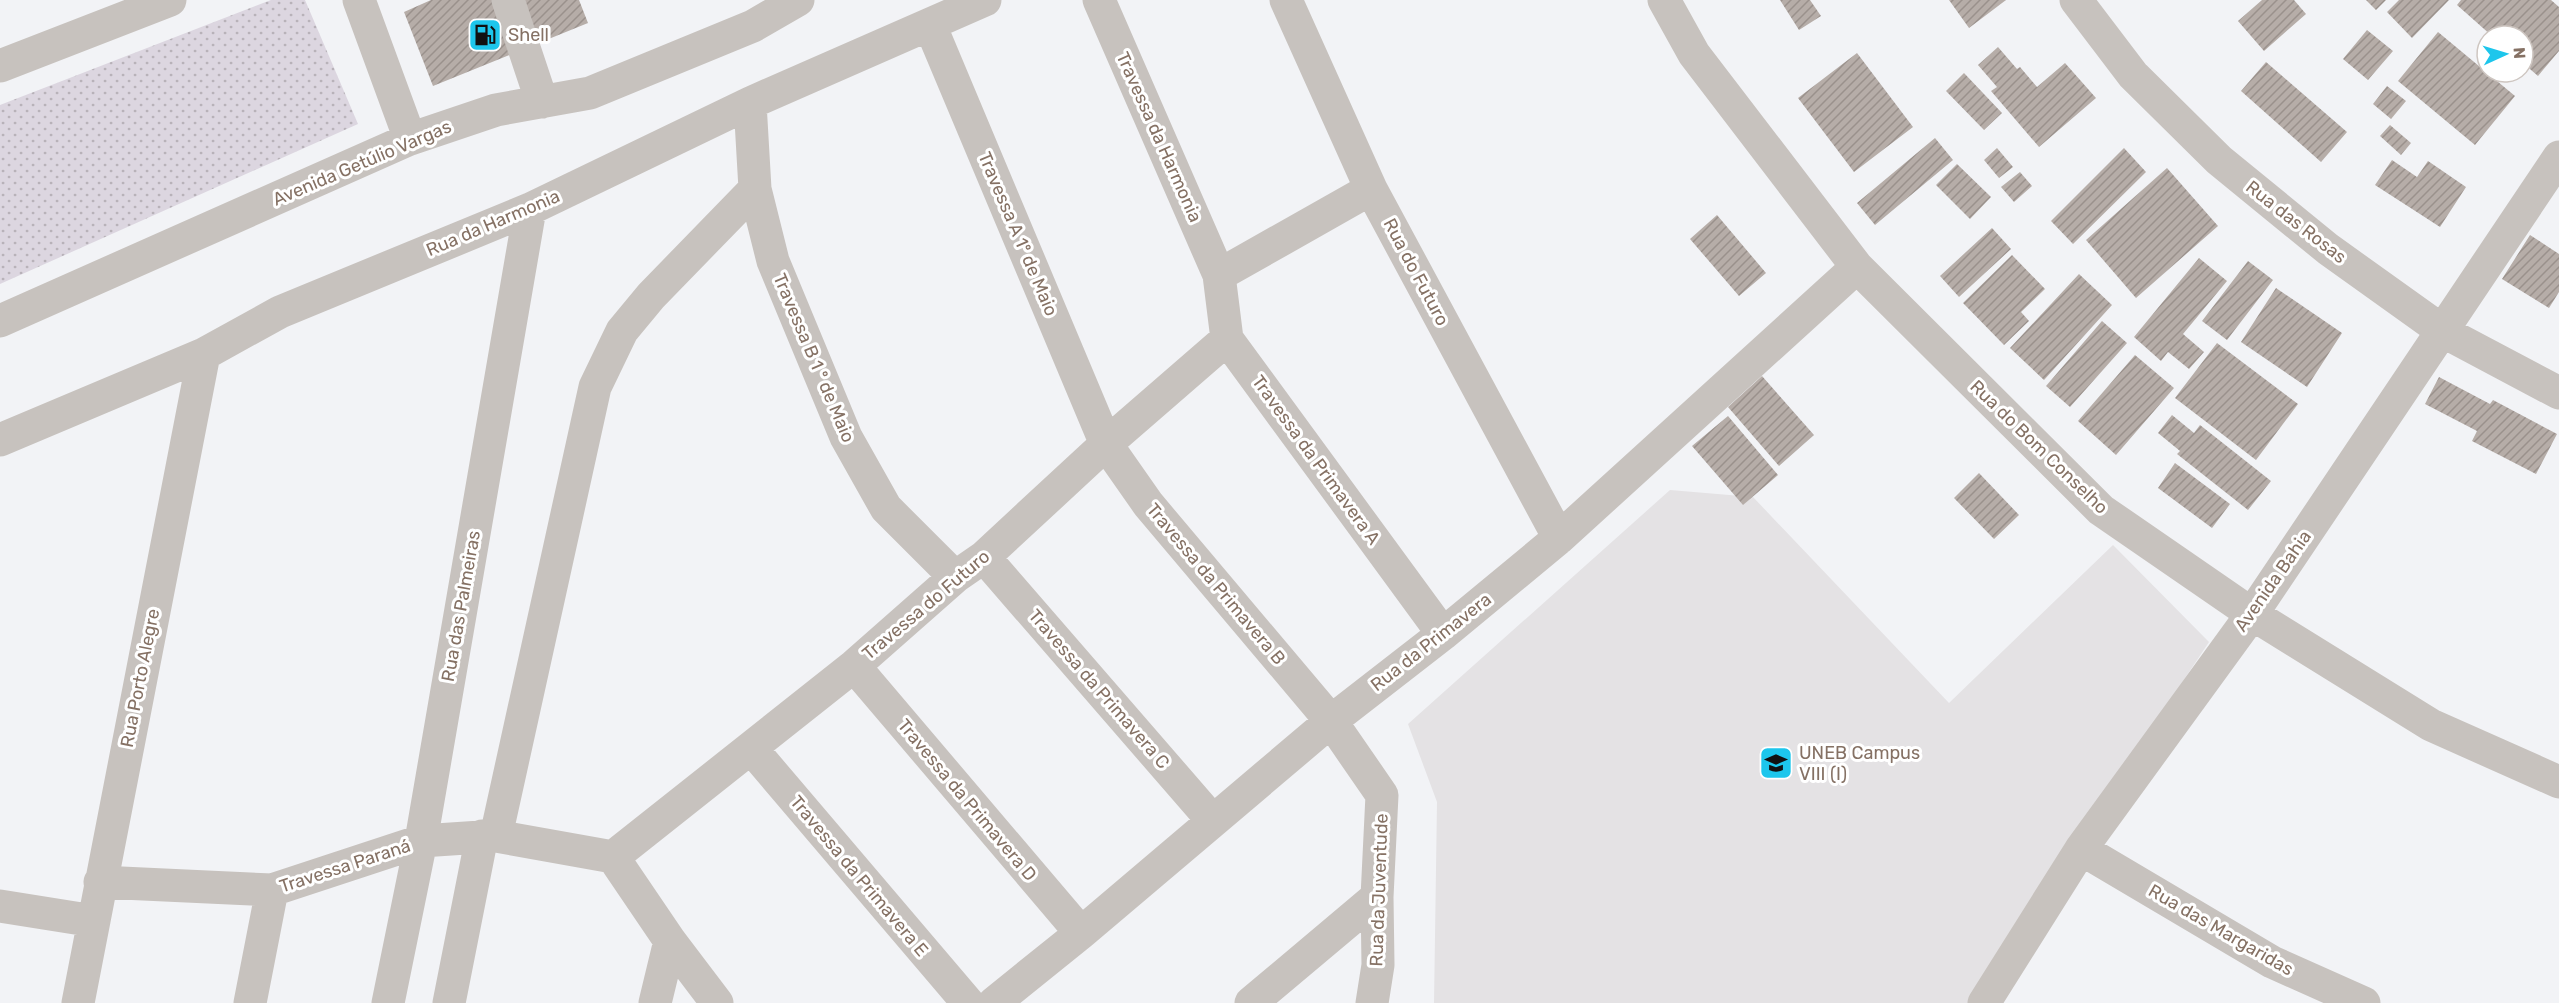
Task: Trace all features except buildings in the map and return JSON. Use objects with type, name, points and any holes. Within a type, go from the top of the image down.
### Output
[{"type":"street","points":[[0,66],[170,0]]},
{"type":"street","points":[[360,0],[410,139]]},
{"type":"street","points":[[508,0],[542,102]]},
{"type":"street","name":"Avenida Getúlio Vargas","points":[[0,321],[410,139],[496,110],[590,93],[753,26],[798,0]]},
{"type":"street","name":"Rua da Harmonia","points":[[0,440],[204,354],[280,312],[530,209],[750,103],[985,0]]},
{"type":"street","name":"Travessa da Harmonia","points":[[1099,0],[1219,275]]},
{"type":"street","name":"Rua do Futuro","points":[[1286,0],[1371,189],[1559,538]]},
{"type":"street","name":"Rua do Bom Conselho","points":[[1664,0],[1694,54],[1857,267],[2101,510],[2252,614],[2431,724],[2559,782]]},
{"type":"street","name":"Rua das Rosas","points":[[2076,0],[2133,75],[2219,160],[2328,249],[2444,332],[2559,393]]},
{"type":"street","name":"Travessa A 1º de Maio","points":[[930,25],[1106,444]]},
{"type":"street","name":"Travessa B 1 º de Maio","points":[[750,103],[754,189],[773,261],[846,437],[886,508],[955,577]]},
{"type":"street","name":"Avenida Bahia","points":[[1984,1003],[2081,849],[2252,614],[2444,332],[2559,157]]},
{"type":"street","points":[[449,1003],[596,387],[622,332],[651,296],[754,189]]},
{"type":"street","points":[[1219,275],[1371,189]]},
{"type":"street","name":"Rua das Palmeiras","points":[[388,1003],[421,841],[530,209]]},
{"type":"street","name":"Rua da Primavera","points":[[994,1003],[1081,933],[1331,721],[1443,634],[1559,538],[1857,267]]},
{"type":"street","name":"Travessa da Primavera A","points":[[1219,275],[1227,339],[1443,634]]},
{"type":"street","name":"Travessa do Futuro","points":[[613,857],[854,666],[955,577],[984,557],[1106,444],[1227,339]]},
{"type":"street","name":"Rua Porto Alegre","points":[[78,1003],[204,354]]},
{"type":"street","name":"Travessa da Primavera B","points":[[1106,444],[1148,504],[1331,721]]},
{"type":"street","name":"Travessa da Primavera C","points":[[984,557],[1213,821]]},
{"type":"street","name":"Travessa da Primavera D","points":[[854,666],[1081,933]]},
{"type":"street","name":"Rua da Juventude","points":[[1331,721],[1382,795],[1377,897],[1378,965],[1372,1003]]},
{"type":"street","name":"Travessa da Primavera E","points":[[751,748],[968,1003]]},
{"type":"street","points":[[489,836],[613,857],[670,941],[717,1003]]},
{"type":"street","name":"Travessa Paraná","points":[[100,882],[272,890],[421,841],[489,836]]},
{"type":"street","name":"Rua das Margaridas","points":[[2081,849],[2272,962],[2364,1003]]},
{"type":"street","points":[[250,1003],[272,890]]},
{"type":"street","points":[[1251,1003],[1377,897]]},
{"type":"street","points":[[0,906],[94,921]]},
{"type":"street","points":[[655,1003],[670,941]]},
{"type":"shaded area","points":[[271,0],[305,0],[358,124],[0,284],[0,105]]},
{"type":"shaded area","name":"UNEB Campus VIII (I)","points":[[1670,490],[1753,497],[1949,703],[2113,545],[2209,642],[1969,1003],[1434,1003],[1437,802],[1408,724]]},
{"type":"place","name":"Shell","points":[[485,35]]},
{"type":"place","name":"UNEB Campus VIII (I)","points":[[1776,763]]}]
